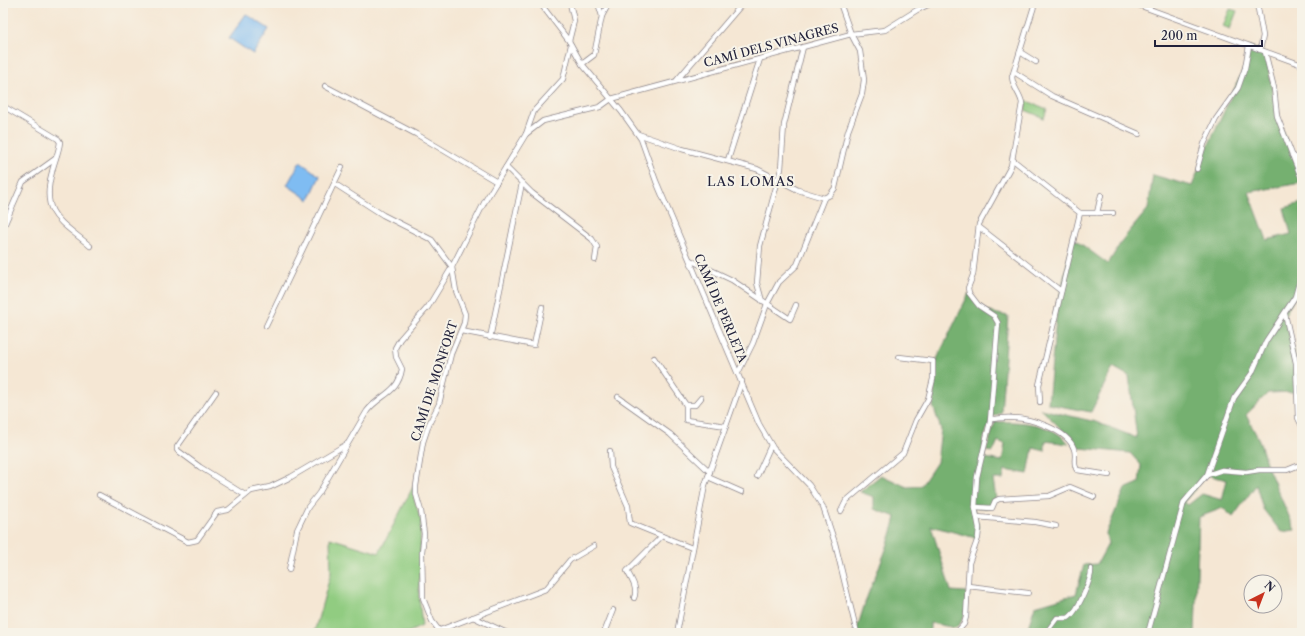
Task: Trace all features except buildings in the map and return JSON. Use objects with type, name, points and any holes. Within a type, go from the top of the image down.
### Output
[{"type":"street","name":"CAMÍ DE PERLETA","points":[[540,3],[570,43],[582,64],[612,99],[638,134],[647,151],[656,181],[742,381],[758,424],[771,445],[809,485],[823,507],[835,543],[857,633]]},
{"type":"street","points":[[289,570],[297,530],[308,507],[319,493],[367,411],[372,405],[397,385],[402,369],[396,357],[395,348],[400,339],[428,306],[452,267],[497,182],[526,134],[534,111],[563,79],[574,21],[570,3]]},
{"type":"street","points":[[598,3],[602,16]]},
{"type":"street","points":[[582,64],[594,55],[602,16],[609,3]]},
{"type":"street","points":[[677,80],[743,3]]},
{"type":"street","points":[[738,373],[753,343],[764,303],[779,282],[797,264],[824,198],[830,195],[838,179],[848,130],[862,94],[863,67],[860,50],[840,3]]},
{"type":"street","name":"CAMÍ DELS VINAGRES","points":[[526,134],[543,121],[600,107],[612,99],[677,80],[852,34],[885,30],[916,10],[932,3]]},
{"type":"street","points":[[956,633],[964,624],[966,617],[969,563],[978,538],[979,528],[975,507],[977,477],[991,419],[998,323],[994,316],[979,306],[969,293],[968,288],[973,275],[981,219],[1008,174],[1013,160],[1022,103],[1012,83],[1034,3]]},
{"type":"street","points":[[1133,3],[1302,65]]},
{"type":"street","points":[[1257,3],[1263,36],[1260,50]]},
{"type":"street","points":[[1197,169],[1204,144],[1213,126],[1238,88],[1249,46]]},
{"type":"street","points":[[764,303],[757,283],[760,246],[781,168],[784,125],[803,47]]},
{"type":"street","points":[[1020,52],[1036,62]]},
{"type":"street","points":[[1265,52],[1274,88],[1277,116],[1302,180]]},
{"type":"street","points":[[728,160],[760,59]]},
{"type":"street","points":[[1014,72],[1052,96],[1139,134]]},
{"type":"street","points":[[325,86],[416,134],[497,182]]},
{"type":"street","points":[[3,106],[58,139],[60,146],[48,187],[48,199],[51,208],[62,224],[90,246]]},
{"type":"street","points":[[638,134],[682,149],[728,160],[757,169],[798,190],[824,198]]},
{"type":"street","points":[[1292,155],[1302,162]]},
{"type":"street","points":[[3,228],[23,182],[56,158]]},
{"type":"street","points":[[1013,160],[1080,213],[1113,213]]},
{"type":"street","points":[[266,326],[342,167]]},
{"type":"street","points":[[506,167],[522,183],[592,239],[598,247],[595,260]]},
{"type":"street","points":[[490,338],[522,183]]},
{"type":"street","points":[[335,184],[383,215],[432,240],[452,267]]},
{"type":"street","points":[[1097,213],[1101,195]]},
{"type":"street","points":[[1040,402],[1040,386],[1060,291],[1080,213]]},
{"type":"street","points":[[979,228],[1060,291]]},
{"type":"street","points":[[690,260],[732,280],[764,303],[790,319],[796,304]]},
{"type":"street","name":"CAMÍ DE MONFORT","points":[[441,632],[432,621],[423,598],[423,528],[416,486],[423,442],[429,424],[439,404],[451,354],[461,331],[465,314],[456,292],[452,267]]},
{"type":"street","points":[[1148,633],[1184,502],[1207,475],[1234,398],[1252,373],[1266,341],[1295,297],[1302,272]]},
{"type":"street","points":[[461,331],[490,338],[534,345],[542,307]]},
{"type":"street","points":[[1284,314],[1296,364],[1298,418],[1302,426]]},
{"type":"street","points":[[841,511],[846,501],[903,453],[916,420],[928,399],[933,379],[933,361],[899,357]]},
{"type":"street","points":[[654,358],[686,405],[686,420],[726,426]]},
{"type":"street","points":[[677,633],[701,503],[709,474],[742,381]]},
{"type":"street","points":[[216,392],[177,447],[177,450],[200,467],[245,495]]},
{"type":"street","points":[[618,397],[670,434],[709,474],[742,492]]},
{"type":"street","points":[[686,405],[695,405],[701,398]]},
{"type":"street","points":[[991,419],[1013,418],[1032,421],[1058,431],[1065,435],[1074,449],[1074,465],[1077,470],[1109,474]]},
{"type":"street","points":[[99,495],[188,542],[197,540],[217,512],[228,510],[251,491],[270,486],[291,477],[348,443]]},
{"type":"street","points":[[756,476],[771,445]]},
{"type":"street","points":[[610,451],[611,467],[628,506],[630,523],[692,548]]},
{"type":"street","points":[[1207,475],[1222,470],[1246,472],[1258,470],[1287,470],[1302,464]]},
{"type":"street","points":[[975,507],[992,508],[995,501],[998,499],[1049,496],[1070,487],[1094,497]]},
{"type":"street","points":[[977,517],[1035,522],[1056,526]]},
{"type":"street","points":[[634,598],[636,593],[627,571],[662,536]]},
{"type":"street","points":[[441,632],[473,617],[546,589],[570,560],[594,546]]},
{"type":"street","points":[[1046,633],[1057,618],[1068,618],[1076,611],[1091,577],[1091,569]]},
{"type":"street","points":[[968,586],[1028,593]]},
{"type":"street","points":[[604,633],[613,610]]},
{"type":"street","points":[[473,617],[507,633]]},
{"type":"green space","points":[[1230,9],[1237,11],[1230,29],[1223,26]]},
{"type":"green space","points":[[1249,46],[1266,54],[1277,116],[1302,180],[1302,183],[1249,192],[1267,240],[1291,234],[1284,208],[1302,203],[1302,272],[1295,297],[1284,316],[1295,356],[1294,392],[1268,393],[1246,415],[1259,440],[1267,466],[1295,530],[1281,532],[1263,509],[1256,485],[1233,517],[1223,508],[1199,517],[1195,633],[1026,633],[1035,606],[1076,594],[1084,565],[1097,564],[1108,544],[1106,533],[1125,489],[1139,483],[1141,465],[1130,453],[1080,448],[1041,409],[1096,422],[1137,438],[1129,376],[1113,367],[1091,412],[1048,404],[1057,308],[1073,238],[1108,264],[1123,239],[1148,209],[1153,175],[1192,186],[1209,144],[1244,68]],"holes":[[[1207,475],[1227,480],[1222,500],[1202,494],[1188,505],[1184,502]]]},
{"type":"green space","points":[[1027,101],[1047,109],[1044,118],[1025,110]]},
{"type":"green space","points":[[969,293],[977,304],[985,310],[1008,316],[1001,413],[991,417],[983,442],[985,458],[1002,461],[1005,444],[998,441],[993,452],[986,451],[995,422],[1014,422],[1035,425],[1054,432],[1069,444],[1045,441],[1045,451],[1033,448],[1028,474],[1005,470],[1003,479],[993,479],[996,499],[994,499],[991,508],[973,507],[979,528],[976,538],[931,526],[951,591],[966,592],[966,607],[964,616],[956,628],[930,623],[930,633],[855,633],[868,594],[888,544],[896,517],[874,509],[874,497],[860,492],[881,475],[907,487],[921,486],[937,462],[941,429],[933,406],[937,359]]},
{"type":"green space","points":[[414,485],[414,498],[421,521],[419,596],[422,626],[407,633],[314,633],[331,573],[330,538],[379,553]]},
{"type":"water","points":[[246,14],[269,29],[253,54],[229,38]]},
{"type":"water","points":[[300,162],[320,176],[309,200],[287,185]]},
{"type":"district","name":"LAS LOMAS","points":[[751,181]]}]
